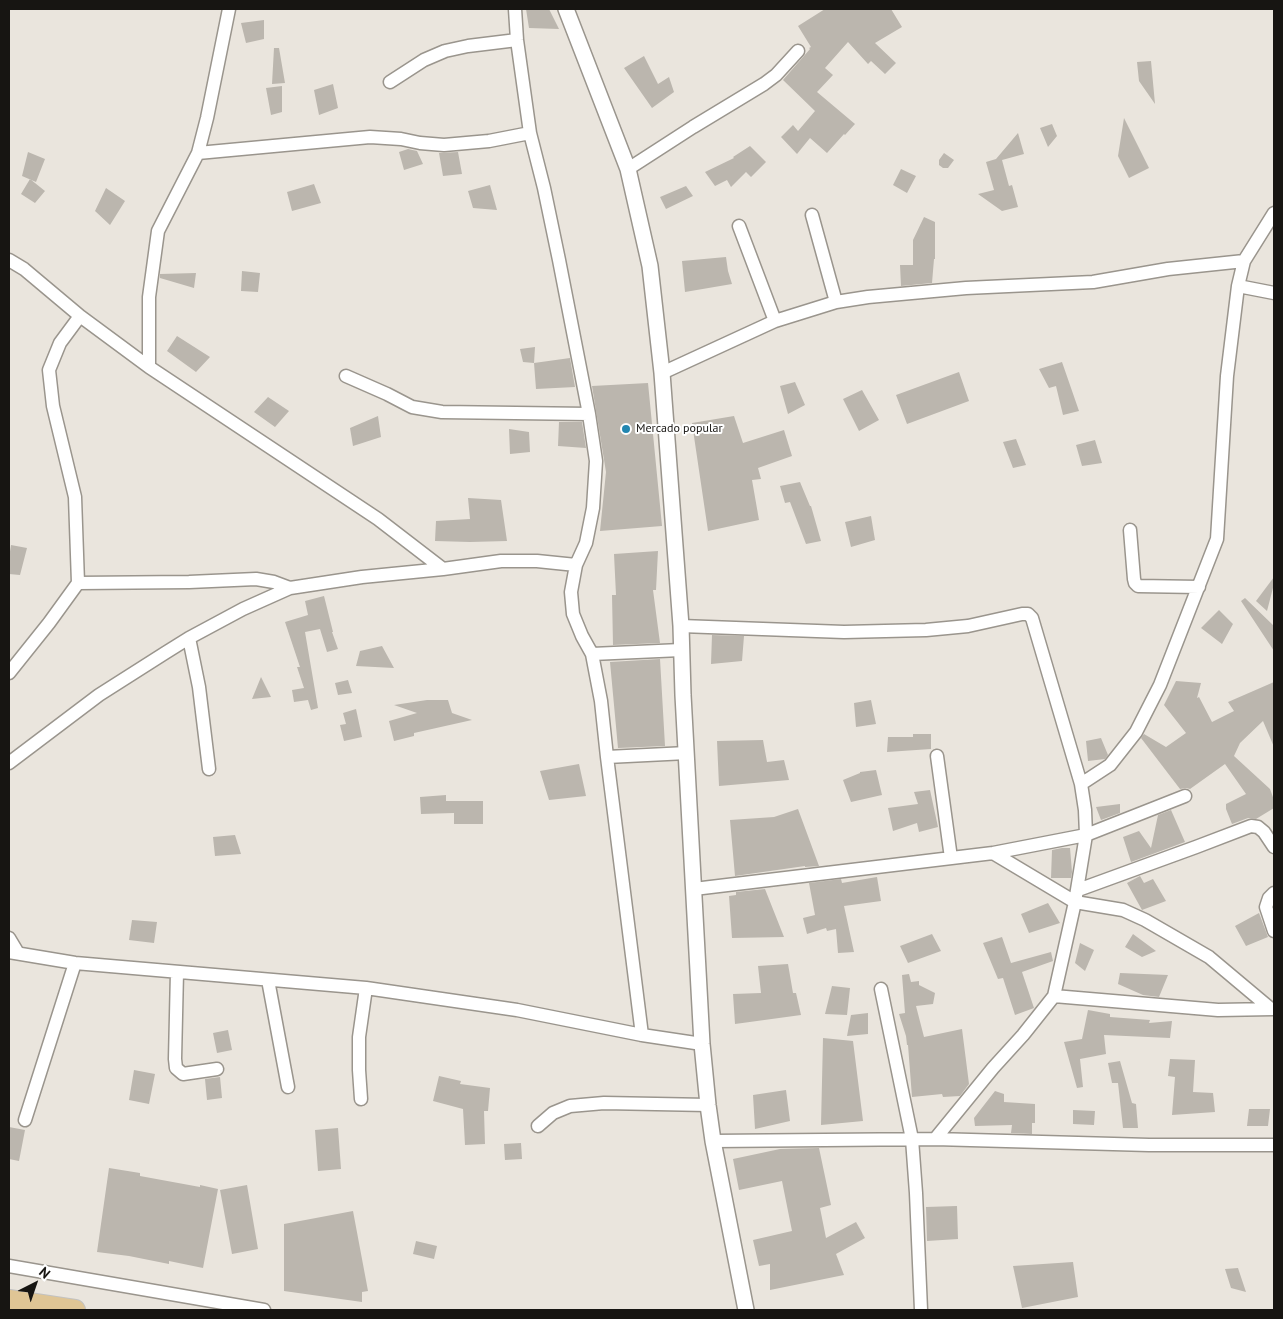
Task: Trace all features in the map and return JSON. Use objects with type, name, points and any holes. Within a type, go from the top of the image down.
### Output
[{"type":"main road","points":[[9,1300],[75,1310]]},
{"type":"street","points":[[149,366],[148,297],[158,231],[198,153],[229,9]]},
{"type":"street","points":[[515,9],[517,40],[530,133],[544,188],[590,414],[596,461],[593,508],[586,543],[576,565],[571,592],[573,614],[592,654],[601,700],[642,1034]]},
{"type":"street","points":[[566,9],[628,169],[650,266],[662,373],[680,626],[702,1044],[713,1141],[746,1310]]},
{"type":"street","points":[[390,82],[424,60],[445,51],[517,40]]},
{"type":"street","points":[[628,169],[764,84],[776,75],[798,51]]},
{"type":"street","points":[[198,153],[370,137],[444,145],[530,133]]},
{"type":"street","points":[[1081,784],[1110,766],[1136,732],[1160,685],[1217,539],[1227,376],[1238,286],[1244,261],[1274,214]]},
{"type":"street","points":[[812,215],[836,302]]},
{"type":"street","points":[[740,226],[775,321]]},
{"type":"street","points":[[9,260],[24,269],[80,316],[149,366],[378,520],[444,569]]},
{"type":"street","points":[[662,373],[775,321],[836,302],[868,297],[966,288],[1093,282],[1168,269],[1244,261]]},
{"type":"street","points":[[1238,286],[1274,293]]},
{"type":"street","points":[[9,673],[78,584],[74,497],[53,406],[49,370],[60,343],[80,316]]},
{"type":"street","points":[[346,376],[412,407],[442,412],[590,414]]},
{"type":"street","points":[[1130,530],[1134,579],[1138,586],[1199,588]]},
{"type":"street","points":[[9,763],[99,695],[189,638],[243,609],[290,588],[362,577],[501,561],[537,561],[576,565]]},
{"type":"street","points":[[78,584],[256,579],[274,582],[290,588]]},
{"type":"street","points":[[680,626],[844,632],[926,630],[968,626],[1022,614],[1028,614],[1032,618],[1081,784],[1086,836],[1076,896],[1054,996],[935,1139]]},
{"type":"street","points":[[189,638],[199,687],[208,769]]},
{"type":"street","points":[[592,654],[681,650]]},
{"type":"street","points":[[607,757],[686,753]]},
{"type":"street","points":[[937,756],[951,858]]},
{"type":"street","points":[[694,889],[993,853],[1086,836],[1186,796]]},
{"type":"street","points":[[1076,896],[1251,826],[1258,827],[1264,832],[1274,847]]},
{"type":"street","points":[[993,853],[1076,896],[1123,910],[1144,920],[1208,957],[1273,1009]]},
{"type":"street","points":[[1274,893],[1269,898],[1266,907],[1274,931]]},
{"type":"street","points":[[9,938],[13,953],[75,963],[366,988],[517,1010],[702,1044]]},
{"type":"street","points":[[25,1120],[75,963]]},
{"type":"street","points":[[177,972],[176,1068],[183,1074],[217,1069]]},
{"type":"street","points":[[268,980],[288,1087]]},
{"type":"street","points":[[360,1099],[359,1036],[366,988]]},
{"type":"street","points":[[881,989],[912,1139],[921,1310]]},
{"type":"street","points":[[1054,996],[1218,1010],[1273,1009]]},
{"type":"street","points":[[538,1126],[553,1113],[570,1106],[604,1103],[708,1105]]},
{"type":"street","points":[[713,1141],[935,1139],[1149,1145],[1274,1145]]},
{"type":"street","points":[[9,1266],[264,1310]]},
{"type":"building","points":[[526,9],[549,9],[559,29],[529,28]]},
{"type":"building","points":[[825,9],[891,9],[902,27],[875,43],[896,63],[885,74],[871,61],[868,64],[848,42],[825,68],[833,75],[817,92],[855,124],[827,153],[810,138],[797,154],[781,137],[793,125],[798,131],[815,111],[783,80],[811,47],[798,26]]},
{"type":"building","points":[[264,20],[264,39],[246,43],[241,23]]},
{"type":"building","points":[[274,48],[279,48],[285,83],[272,84]]},
{"type":"building","points":[[644,56],[658,84],[669,77],[674,92],[652,108],[624,68]]},
{"type":"building","points":[[1151,61],[1155,104],[1139,81],[1137,62]]},
{"type":"building","points":[[333,84],[338,108],[319,115],[314,90]]},
{"type":"building","points":[[282,86],[282,112],[271,115],[266,88]]},
{"type":"building","points":[[1124,118],[1149,168],[1129,178],[1118,156]]},
{"type":"building","points":[[1052,124],[1057,136],[1048,147],[1040,128]]},
{"type":"building","points":[[1018,133],[1024,154],[1002,160],[1009,186],[1012,185],[1018,207],[1002,211],[978,194],[994,190],[986,162],[996,159]]},
{"type":"building","points":[[750,146],[766,162],[751,177],[746,172],[731,187],[727,180],[715,186],[705,172],[734,158]]},
{"type":"building","points":[[408,149],[417,151],[423,164],[404,170],[399,152]]},
{"type":"building","points":[[28,152],[45,159],[36,182],[22,176]]},
{"type":"building","points":[[458,152],[462,174],[443,176],[439,153]]},
{"type":"building","points":[[944,153],[954,160],[948,168],[943,168],[939,165],[939,160]]},
{"type":"building","points":[[901,169],[916,176],[907,193],[893,185]]},
{"type":"building","points":[[30,179],[45,191],[35,203],[21,194]]},
{"type":"building","points":[[314,184],[321,203],[292,211],[287,192]]},
{"type":"building","points":[[490,185],[497,210],[473,208],[468,191]]},
{"type":"building","points":[[686,186],[693,196],[666,209],[660,197]]},
{"type":"building","points":[[106,188],[125,201],[110,225],[95,211]]},
{"type":"building","points":[[924,217],[935,222],[935,259],[932,283],[901,286],[900,265],[913,265],[913,240]]},
{"type":"building","points":[[726,257],[732,284],[685,292],[682,261]]},
{"type":"building","points":[[242,271],[260,273],[258,292],[241,291]]},
{"type":"building","points":[[196,273],[194,288],[160,278],[160,274]]},
{"type":"building","points":[[177,336],[210,357],[196,372],[167,351]]},
{"type":"building","points":[[535,347],[534,363],[523,362],[520,349]]},
{"type":"building","points":[[570,358],[575,387],[536,389],[534,363]]},
{"type":"building","points":[[1062,362],[1079,411],[1063,415],[1056,386],[1049,388],[1039,369]]},
{"type":"building","points":[[959,372],[969,401],[907,424],[896,395]]},
{"type":"building","points":[[795,382],[805,405],[788,414],[780,386]]},
{"type":"building","name":"Mercado popular","points":[[648,383],[662,526],[600,531],[606,472],[592,386]]},
{"type":"building","points":[[862,390],[879,420],[859,431],[843,399]]},
{"type":"building","points":[[268,397],[289,411],[275,427],[254,412]]},
{"type":"building","points":[[378,416],[381,437],[353,446],[350,428]]},
{"type":"building","points":[[734,416],[743,443],[784,430],[792,456],[758,468],[761,479],[752,480],[759,520],[708,531],[692,423]]},
{"type":"building","points":[[559,422],[582,422],[586,448],[558,446]]},
{"type":"building","points":[[509,429],[529,432],[530,452],[510,454]]},
{"type":"building","points":[[1016,439],[1026,465],[1013,468],[1003,442]]},
{"type":"building","points":[[1095,440],[1102,463],[1082,466],[1076,445]]},
{"type":"building","points":[[800,482],[811,506],[821,541],[806,544],[790,502],[785,503],[780,486]]},
{"type":"building","points":[[468,498],[501,500],[507,541],[435,541],[436,521],[470,519]]},
{"type":"building","points":[[871,516],[875,540],[851,547],[845,522]]},
{"type":"building","points":[[11,545],[27,548],[20,575],[9,574]]},
{"type":"building","points":[[658,551],[656,590],[653,590],[660,643],[613,645],[612,595],[616,595],[614,554]]},
{"type":"building","points":[[1274,577],[1274,584],[1267,611],[1256,601]]},
{"type":"building","points":[[324,596],[338,649],[327,652],[320,629],[305,632],[318,708],[311,710],[308,700],[294,702],[292,690],[304,688],[297,667],[300,667],[285,622],[308,615],[305,601]]},
{"type":"building","points":[[1245,598],[1274,626],[1274,651],[1241,601]]},
{"type":"building","points":[[1219,610],[1233,624],[1222,644],[1201,628]]},
{"type":"building","points":[[712,635],[744,636],[742,661],[711,664]]},
{"type":"building","points":[[382,646],[394,668],[356,666],[360,651]]},
{"type":"building","points":[[660,659],[665,746],[618,748],[610,662]]},
{"type":"building","points":[[261,677],[271,697],[252,699]]},
{"type":"building","points":[[348,680],[352,693],[338,695],[335,683]]},
{"type":"building","points":[[1176,681],[1201,683],[1197,698],[1199,697],[1212,722],[1234,711],[1228,702],[1274,682],[1274,747],[1263,721],[1240,743],[1234,756],[1270,789],[1274,800],[1274,808],[1256,819],[1248,818],[1232,824],[1226,804],[1246,794],[1225,764],[1190,789],[1180,789],[1141,738],[1144,734],[1166,747],[1186,733],[1164,705]]},
{"type":"building","points":[[427,700],[448,700],[452,713],[472,720],[414,733],[414,736],[394,741],[389,721],[417,713],[394,705]]},
{"type":"building","points":[[871,700],[876,724],[856,727],[854,703]]},
{"type":"building","points":[[356,709],[362,737],[344,741],[340,725],[346,724],[343,713]]},
{"type":"building","points":[[913,734],[931,734],[931,749],[887,752],[888,737],[913,737]]},
{"type":"building","points":[[1101,738],[1108,755],[1105,759],[1088,761],[1086,741]]},
{"type":"building","points":[[763,740],[767,762],[784,760],[789,780],[719,786],[717,741]]},
{"type":"building","points":[[579,764],[586,796],[549,800],[540,771]]},
{"type":"building","points":[[876,770],[882,795],[851,802],[843,780],[860,772]]},
{"type":"building","points":[[930,790],[938,827],[919,832],[917,823],[893,831],[888,808],[918,804],[914,792]]},
{"type":"building","points":[[446,795],[446,801],[483,801],[483,824],[454,824],[454,813],[421,814],[420,797]]},
{"type":"building","points":[[1120,804],[1120,813],[1101,820],[1096,807]]},
{"type":"building","points":[[798,809],[819,866],[805,866],[735,876],[730,820],[774,817]]},
{"type":"building","points":[[1171,810],[1185,842],[1131,862],[1123,837],[1139,831],[1151,848],[1158,815]]},
{"type":"building","points":[[235,835],[241,854],[215,856],[213,837]]},
{"type":"building","points":[[1070,848],[1071,878],[1051,878],[1052,850]]},
{"type":"building","points":[[1140,876],[1144,883],[1153,879],[1166,901],[1142,910],[1127,883]]},
{"type":"building","points":[[877,877],[881,901],[844,906],[854,952],[838,953],[836,929],[827,931],[826,928],[807,934],[803,918],[815,915],[809,883],[841,879],[842,883]]},
{"type":"building","points":[[765,889],[784,937],[732,938],[729,896],[736,895],[736,892]]},
{"type":"building","points":[[1048,903],[1060,923],[1029,933],[1021,914]]},
{"type":"building","points":[[1259,913],[1268,937],[1246,946],[1235,926]]},
{"type":"building","points":[[132,920],[157,922],[154,943],[129,940]]},
{"type":"building","points":[[932,934],[941,951],[908,963],[900,946]]},
{"type":"building","points":[[1133,934],[1156,951],[1142,957],[1125,947]]},
{"type":"building","points":[[1002,937],[1011,963],[1051,952],[1053,961],[1022,972],[1034,1008],[1015,1015],[1003,978],[998,979],[983,943]]},
{"type":"building","points":[[1080,943],[1094,950],[1085,971],[1075,963]]},
{"type":"building","points":[[788,964],[793,993],[796,993],[801,1015],[735,1024],[733,994],[761,993],[758,966]]},
{"type":"building","points":[[1120,973],[1168,975],[1159,997],[1143,995],[1118,984]]},
{"type":"building","points":[[909,974],[911,982],[919,981],[919,985],[935,993],[933,1004],[916,1006],[924,1037],[962,1029],[969,1084],[960,1096],[943,1097],[942,1094],[912,1097],[908,1045],[899,1014],[905,1013],[902,975]]},
{"type":"building","points":[[832,986],[850,988],[847,1015],[825,1014]]},
{"type":"building","points":[[1088,1010],[1110,1014],[1110,1017],[1150,1020],[1149,1023],[1172,1021],[1170,1038],[1104,1035],[1106,1054],[1080,1059],[1083,1087],[1077,1088],[1064,1042],[1082,1039]]},
{"type":"building","points":[[868,1013],[868,1034],[847,1036],[851,1015]]},
{"type":"building","points":[[228,1030],[232,1050],[217,1053],[213,1033]]},
{"type":"building","points":[[823,1038],[853,1041],[863,1121],[821,1125]]},
{"type":"building","points":[[1170,1059],[1195,1060],[1193,1092],[1213,1093],[1215,1112],[1172,1115],[1175,1077],[1168,1076]]},
{"type":"building","points":[[1120,1061],[1132,1103],[1136,1104],[1138,1128],[1123,1128],[1118,1083],[1112,1083],[1108,1063]]},
{"type":"building","points":[[134,1070],[155,1074],[149,1104],[129,1100]]},
{"type":"building","points":[[439,1076],[461,1081],[460,1084],[490,1088],[488,1111],[484,1111],[485,1144],[465,1145],[463,1109],[433,1101]]},
{"type":"building","points":[[220,1077],[222,1098],[207,1100],[205,1079]]},
{"type":"building","points":[[786,1090],[790,1121],[755,1129],[753,1095]]},
{"type":"building","points":[[995,1091],[1004,1094],[1004,1102],[1035,1104],[1035,1123],[1032,1123],[1032,1134],[1011,1133],[1012,1125],[975,1126],[974,1118]]},
{"type":"building","points":[[1249,1109],[1270,1109],[1268,1126],[1247,1126]]},
{"type":"building","points":[[1073,1110],[1095,1111],[1094,1125],[1073,1124]]},
{"type":"building","points":[[9,1127],[25,1130],[19,1161],[9,1159]]},
{"type":"building","points":[[338,1128],[341,1169],[318,1171],[315,1130]]},
{"type":"building","points":[[521,1143],[522,1159],[505,1160],[504,1144]]},
{"type":"building","points":[[819,1148],[831,1205],[820,1208],[826,1238],[856,1222],[865,1238],[836,1254],[844,1275],[770,1290],[770,1264],[759,1266],[753,1240],[792,1231],[782,1181],[739,1190],[733,1159],[780,1149]]},
{"type":"building","points":[[109,1168],[140,1173],[140,1176],[218,1189],[203,1268],[169,1261],[169,1264],[97,1252]]},
{"type":"building","points":[[247,1185],[258,1249],[232,1254],[220,1190]]},
{"type":"building","points":[[957,1206],[958,1239],[927,1241],[926,1207]]},
{"type":"building","points":[[353,1211],[368,1291],[362,1292],[362,1302],[284,1291],[284,1224]]},
{"type":"building","points":[[416,1241],[437,1246],[434,1259],[413,1254]]},
{"type":"building","points":[[1073,1262],[1078,1297],[1022,1308],[1013,1266]]},
{"type":"building","points":[[1238,1268],[1246,1292],[1231,1288],[1225,1269]]},
{"type":"place","name":"Mercado popular","points":[[626,429]]}]
